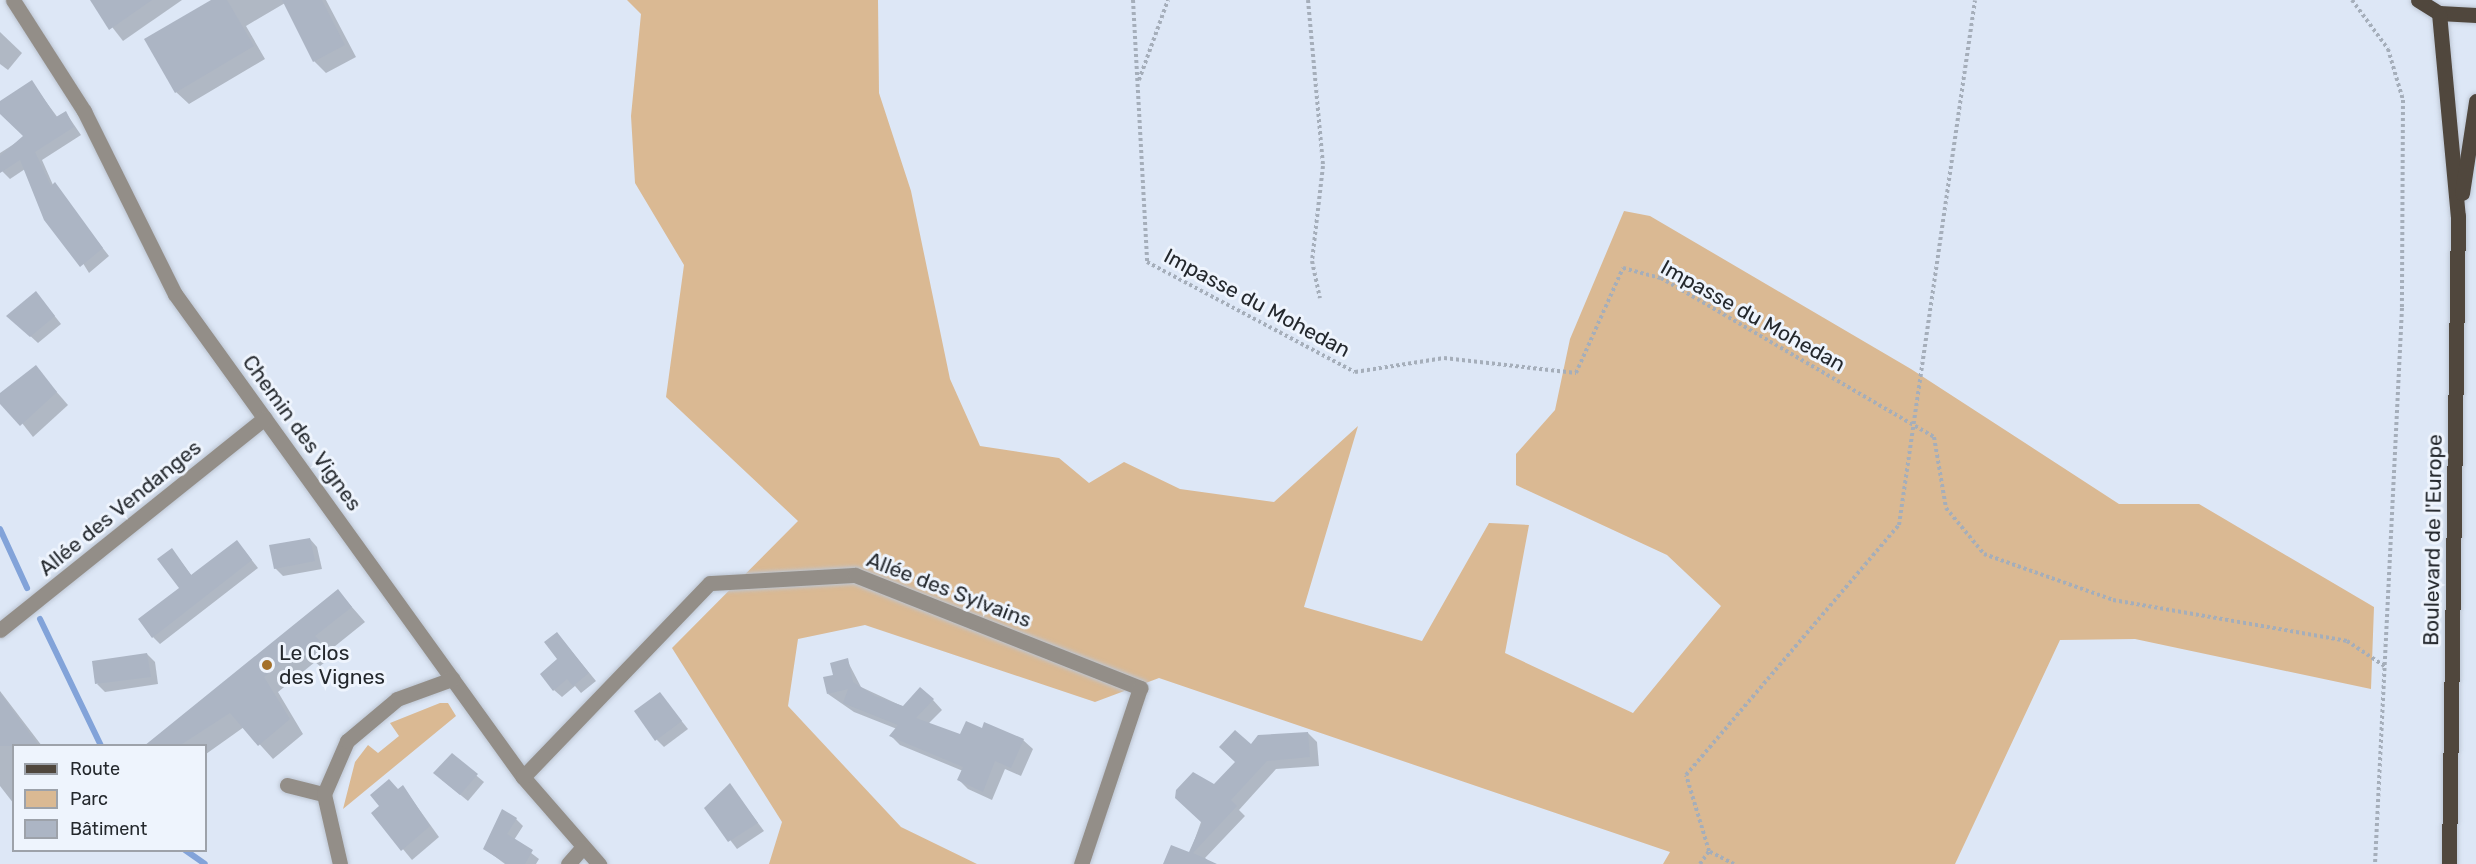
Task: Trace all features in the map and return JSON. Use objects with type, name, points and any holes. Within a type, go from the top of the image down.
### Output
[{"type":"main road","points":[[2418,0],[2439,13],[2476,15]]},
{"type":"main road","name":"Boulevard de l'Europe","points":[[2439,13],[2458,216],[2449,864]]},
{"type":"main road","name":"Boulevard de l'Europe","points":[[2458,216],[2476,101]]},
{"type":"street","name":"Chemin des Vignes","points":[[13,0],[84,111],[175,294],[523,777],[582,848],[599,864]]},
{"type":"street","name":"Allée des Vendanges","points":[[0,630],[265,418]]},
{"type":"street","name":"Allée des Sylvains","points":[[523,777],[710,583],[855,575],[1140,688],[1081,864]]},
{"type":"street","points":[[340,864],[324,794],[347,741],[371,716],[397,699],[452,679]]},
{"type":"street","points":[[287,785],[324,794]]},
{"type":"street","points":[[568,864],[582,848]]},
{"type":"path","name":"Impasse du Mohedan","points":[[1133,0],[1147,262],[1355,372],[1444,358],[1576,373],[1623,268],[1661,278],[1934,437],[1946,508],[1984,554],[2113,600],[2347,641],[2386,667]]},
{"type":"path","points":[[1138,83],[1168,0]]},
{"type":"path","points":[[1308,0],[1323,165],[1312,261],[1320,298]]},
{"type":"path","points":[[1734,864],[1709,851],[1686,775],[1899,525],[1975,0]]},
{"type":"path","points":[[2352,0],[2388,49],[2403,100],[2402,309],[2386,667],[2374,864]]},
{"type":"path","points":[[1700,864],[1709,851]]},
{"type":"green space","points":[[627,0],[878,0],[879,93],[911,191],[950,379],[980,446],[1059,458],[1089,483],[1124,462],[1180,489],[1274,502],[1358,426],[1304,607],[1422,641],[1489,523],[1529,525],[1505,653],[1633,713],[1721,606],[1667,555],[1516,485],[1516,454],[1555,410],[1570,339],[1624,211],[1650,216],[1911,369],[2119,504],[2199,504],[2374,607],[2371,689],[2135,639],[2060,640],[1955,864],[1663,864],[1670,852],[1159,678],[1095,702],[865,625],[798,639],[788,706],[901,827],[977,864],[769,864],[782,822],[672,648],[798,521],[666,397],[684,265],[635,183],[631,116],[641,14]]},
{"type":"green space","points":[[440,703],[448,703],[456,716],[343,809],[355,762],[368,745],[378,753],[399,736],[390,723]]},
{"type":"building","points":[[90,0],[152,0],[109,30]]},
{"type":"building","points":[[211,0],[227,0],[254,46],[175,93],[144,39]]},
{"type":"building","points":[[282,0],[322,0],[345,45],[313,62]]},
{"type":"building","points":[[32,80],[56,117],[66,111],[74,127],[35,152],[51,186],[55,182],[103,248],[80,267],[44,220],[20,160],[0,173],[0,156],[23,136],[0,114],[0,101]]},
{"type":"building","points":[[36,291],[55,316],[30,337],[6,316]]},
{"type":"building","points":[[36,365],[57,392],[20,426],[0,404],[0,393]]},
{"type":"building","points":[[310,538],[315,561],[274,569],[269,545]]},
{"type":"building","points":[[237,540],[252,560],[152,638],[138,619],[179,588],[157,559],[172,548],[191,575]]},
{"type":"building","name":"Le Clos des Vignes","points":[[338,589],[352,607],[315,636],[320,641],[305,653],[300,648],[264,677],[290,719],[258,746],[230,713],[182,744],[146,744]]},
{"type":"building","points":[[557,632],[589,673],[573,686],[567,679],[553,691],[540,674],[557,659],[544,642]]},
{"type":"building","points":[[147,653],[151,677],[95,684],[92,661]]},
{"type":"building","points":[[848,658],[853,682],[875,696],[903,706],[920,687],[934,699],[916,718],[960,734],[966,721],[982,728],[984,722],[1024,739],[1011,768],[995,761],[983,792],[957,780],[963,767],[889,736],[898,725],[843,703],[848,689],[827,694],[823,677],[833,675],[830,663]]},
{"type":"building","points":[[660,692],[682,721],[655,741],[634,711]]},
{"type":"building","points":[[0,693],[38,744],[0,746]]},
{"type":"building","points":[[1235,730],[1251,744],[1258,735],[1308,732],[1310,757],[1267,761],[1231,800],[1237,806],[1193,853],[1217,864],[1163,864],[1171,845],[1189,852],[1202,823],[1175,798],[1176,790],[1193,772],[1214,784],[1235,762],[1219,747]]},
{"type":"building","points":[[452,753],[478,774],[460,795],[433,773]]},
{"type":"building","points":[[389,779],[398,789],[403,785],[430,826],[401,851],[371,813],[379,806],[370,795]]},
{"type":"building","points":[[730,783],[758,823],[728,842],[704,808]]},
{"type":"building","points":[[502,809],[517,818],[507,834],[533,850],[525,864],[507,864],[483,849]]},
{"type":"waterway","points":[[0,529],[27,588]]},
{"type":"waterway","points":[[40,619],[100,744]]},
{"type":"waterway","points":[[188,852],[205,864]]},
{"type":"place","name":"Le Clos des Vignes","points":[[267,665]]}]
